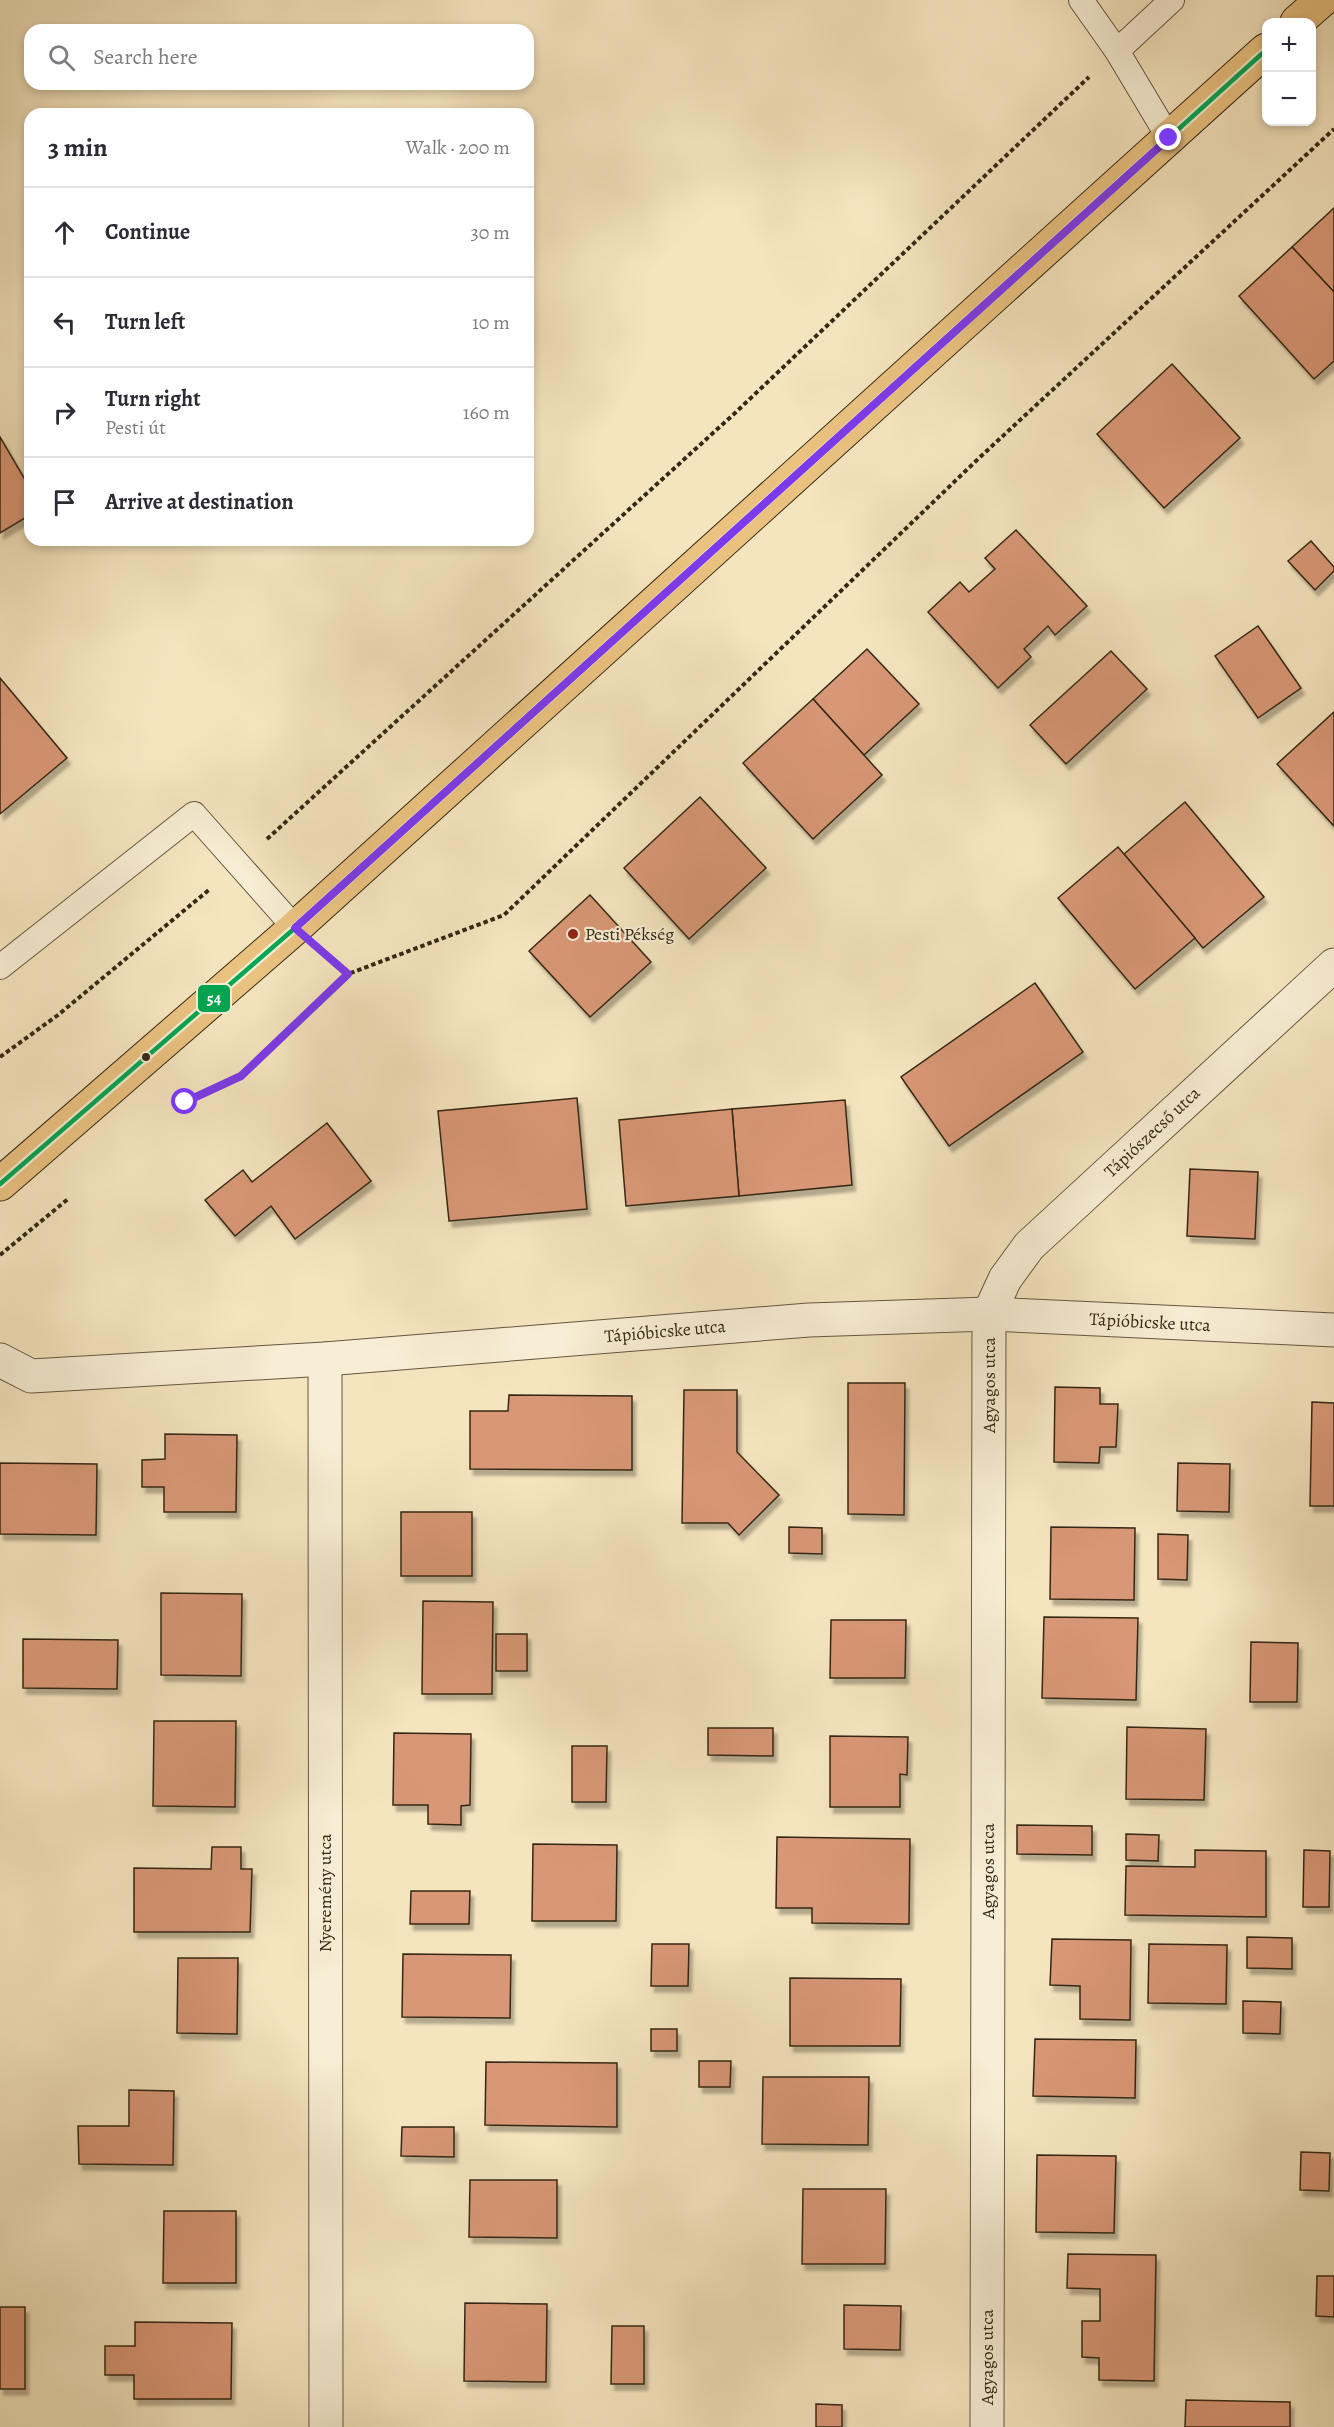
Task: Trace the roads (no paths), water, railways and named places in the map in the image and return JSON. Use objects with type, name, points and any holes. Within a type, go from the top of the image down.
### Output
[{"type":"main road","points":[[1302,18],[1322,0]]},
{"type":"main road","points":[[0,1184],[295,928],[1262,54]]},
{"type":"street","name":"Tápiószecső utca","points":[[989,1314],[1005,1279],[1029,1246],[1334,965]]},
{"type":"street","name":"Tápióbicske utca","points":[[0,1360],[31,1376],[325,1359],[809,1320],[989,1314],[1334,1330]]},
{"type":"street","name":"Agyagos utca","points":[[987,2427],[989,1314]]},
{"type":"street","name":"Nyeremény utca","points":[[325,1359],[326,2427]]},
{"type":"lane","points":[[1081,0],[1117,51],[1169,138]]},
{"type":"lane","points":[[1117,51],[1173,0]]},
{"type":"lane","points":[[0,967],[194,814],[295,928]]},
{"type":"place","name":"Pesti Pékség","points":[[573,934]]}]
